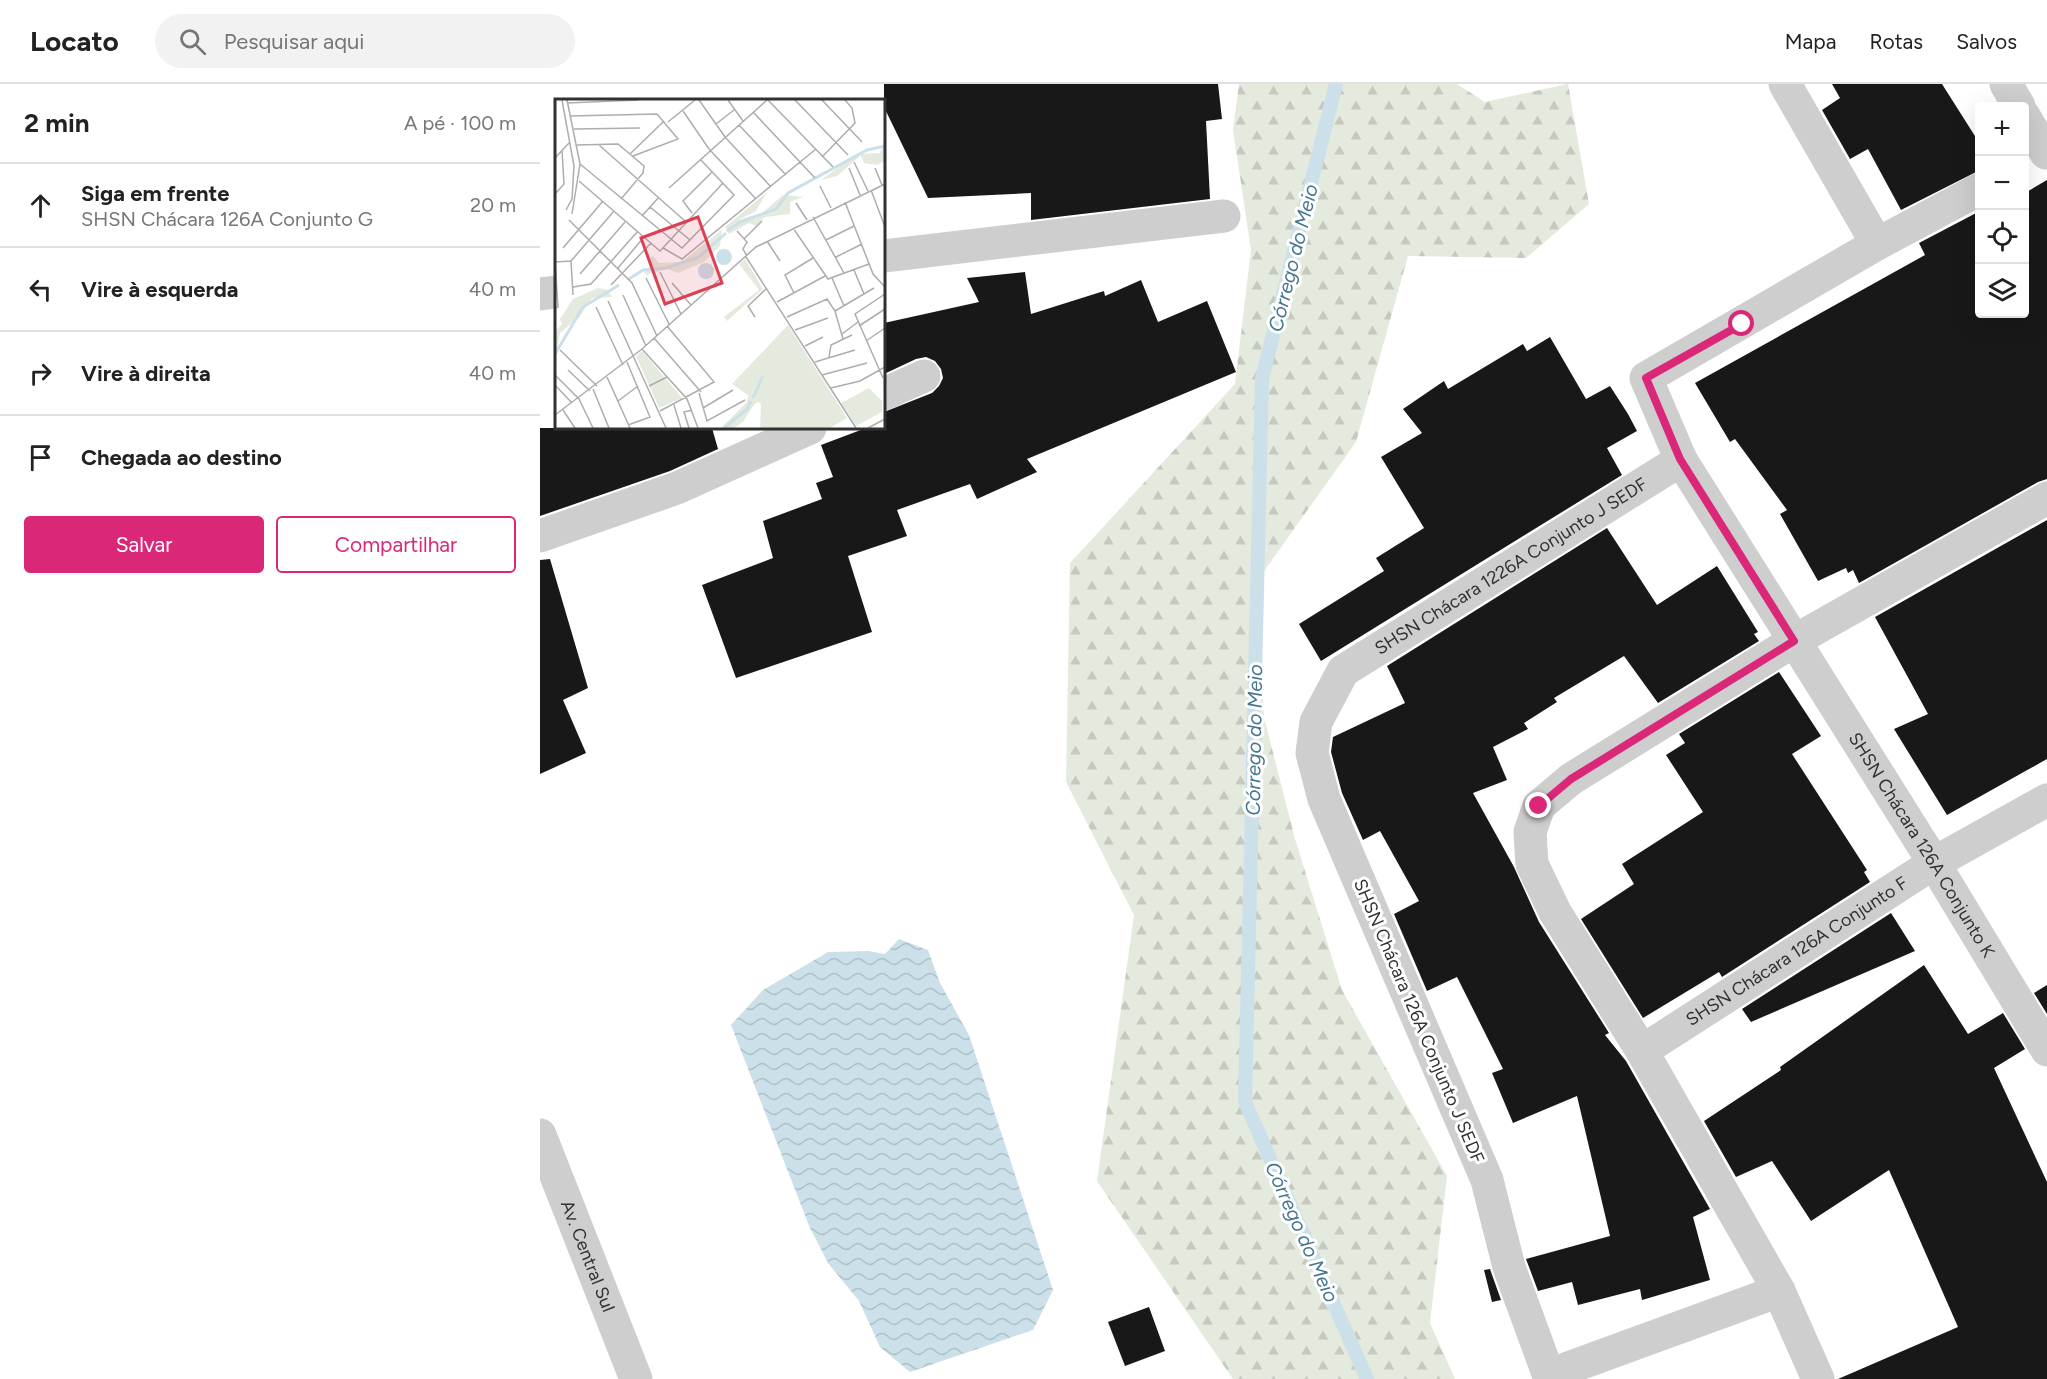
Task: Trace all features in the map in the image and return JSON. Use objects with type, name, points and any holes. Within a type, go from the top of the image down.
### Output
[{"type":"street","points":[[1785,84],[1877,244],[1975,192]]},
{"type":"street","points":[[2006,84],[2017,102]]},
{"type":"street","points":[[2029,128],[2039,157]]},
{"type":"street","points":[[885,256],[1224,216]]},
{"type":"street","name":"SHSN Chácara 126A Conjunto K","points":[[1877,244],[1646,378],[1680,459],[1934,864],[2047,1050]]},
{"type":"street","points":[[540,294],[555,292]]},
{"type":"street","points":[[885,394],[924,376]]},
{"type":"street","points":[[540,536],[677,488],[808,429]]},
{"type":"street","name":"SHSN Chácara 1226A Conjunto J SEDF","points":[[1343,671],[1680,459]]},
{"type":"street","points":[[1818,1379],[1779,1291],[1642,1051],[1555,912],[1532,864],[1530,832],[1539,806],[1571,779],[1794,641],[2047,498]]},
{"type":"street","name":"SHSN Chácara 126A Conjunto J SEDF","points":[[1343,671],[1316,722],[1312,753],[1324,799],[1487,1180],[1509,1267],[1549,1377]]},
{"type":"street","name":"SHSN Chácara 126A Conjunto F","points":[[1642,1051],[1934,864],[2047,800]]},
{"type":"street","name":"Av. Central Sul","points":[[540,1135],[636,1379]]},
{"type":"street","points":[[1549,1377],[1779,1291]]},
{"type":"green space","points":[[1239,84],[1457,84],[1485,102],[1568,84],[1589,204],[1526,258],[1408,256],[1356,442],[1257,581],[1264,717],[1295,839],[1342,990],[1447,1176],[1430,1323],[1455,1379],[1233,1379],[1097,1181],[1134,915],[1066,782],[1070,563],[1235,384],[1251,250],[1233,130]]},
{"type":"water","points":[[899,939],[928,950],[940,983],[969,1035],[1053,1290],[1033,1330],[910,1372],[880,1347],[859,1301],[828,1263],[810,1228],[731,1025],[763,990],[828,952],[868,951],[885,954]]},
{"type":"building","points":[[884,84],[1218,84],[1222,119],[1206,121],[1210,199],[1031,220],[1031,193],[928,198],[885,109]]},
{"type":"building","points":[[1832,84],[1942,84],[1975,136],[1975,173],[1901,210],[1868,149],[1850,159],[1822,110],[1840,98]]},
{"type":"building","points":[[2047,180],[2047,479],[1859,583],[1853,570],[1848,573],[1846,568],[1818,581],[1780,514],[1787,510],[1735,439],[1730,442],[1695,383],[1925,255],[1919,243],[1975,214],[1975,318],[2029,318],[2029,191]]},
{"type":"building","points":[[1025,272],[1031,314],[1104,291],[1105,296],[1141,280],[1158,322],[1207,301],[1236,372],[1027,459],[1037,472],[977,499],[970,484],[897,510],[907,536],[848,556],[872,632],[736,678],[702,585],[773,558],[763,521],[822,499],[816,483],[833,477],[821,445],[863,429],[885,429],[885,412],[932,393],[939,386],[943,378],[941,369],[935,361],[926,357],[916,359],[885,374],[885,323],[979,302],[967,278]]},
{"type":"building","points":[[1550,337],[1586,399],[1610,386],[1637,431],[1607,448],[1622,475],[1321,661],[1299,624],[1384,571],[1376,558],[1424,528],[1381,457],[1422,433],[1403,409],[1444,381],[1448,389],[1523,344],[1527,351]]},
{"type":"building","points":[[540,428],[712,429],[718,449],[670,471],[540,516]]},
{"type":"building","points":[[2047,520],[2047,759],[1947,815],[1894,729],[1928,714],[1875,617]]},
{"type":"building","points":[[1607,528],[1657,605],[1717,566],[1758,632],[1754,634],[1759,641],[1658,703],[1624,656],[1554,698],[1557,702],[1524,723],[1528,729],[1493,747],[1507,780],[1473,793],[1514,867],[1539,922],[1609,1033],[1605,1035],[1626,1061],[1710,1209],[1693,1217],[1710,1280],[1642,1300],[1640,1289],[1578,1305],[1572,1282],[1538,1291],[1526,1259],[1610,1236],[1577,1096],[1513,1123],[1492,1073],[1503,1069],[1457,977],[1427,991],[1394,914],[1419,901],[1380,831],[1363,840],[1342,793],[1331,752],[1333,737],[1405,703],[1387,666]]},
{"type":"building","points":[[550,559],[588,688],[563,700],[586,753],[540,774],[540,560]]},
{"type":"building","points":[[1779,672],[1821,736],[1792,754],[1867,870],[1864,872],[1870,882],[1722,977],[1719,972],[1643,1018],[1581,919],[1634,884],[1622,864],[1703,812],[1666,755],[1685,743],[1679,734]]},
{"type":"building","points":[[1891,913],[1915,951],[1751,1022],[1742,1009]]},
{"type":"building","points":[[1924,965],[1968,1034],[2003,1013],[2025,1049],[1994,1068],[2047,1182],[2047,1379],[1838,1379],[1958,1327],[1889,1170],[1811,1221],[1772,1161],[1736,1177],[1704,1121],[1781,1070],[1780,1067]]},
{"type":"building","points":[[2047,985],[2047,1014],[2034,993]]},
{"type":"building","points":[[1490,1269],[1501,1300],[1492,1302],[1484,1270]]},
{"type":"building","points":[[1149,1307],[1165,1351],[1125,1366],[1108,1322]]},
{"type":"waterway","name":"Córrego do Meio","points":[[1336,84],[1262,379],[1245,1102],[1367,1379]]},
{"type":"route","points":[[1539,806],[1571,779],[1794,641],[1680,459],[1646,378],[1742,324]]}]
